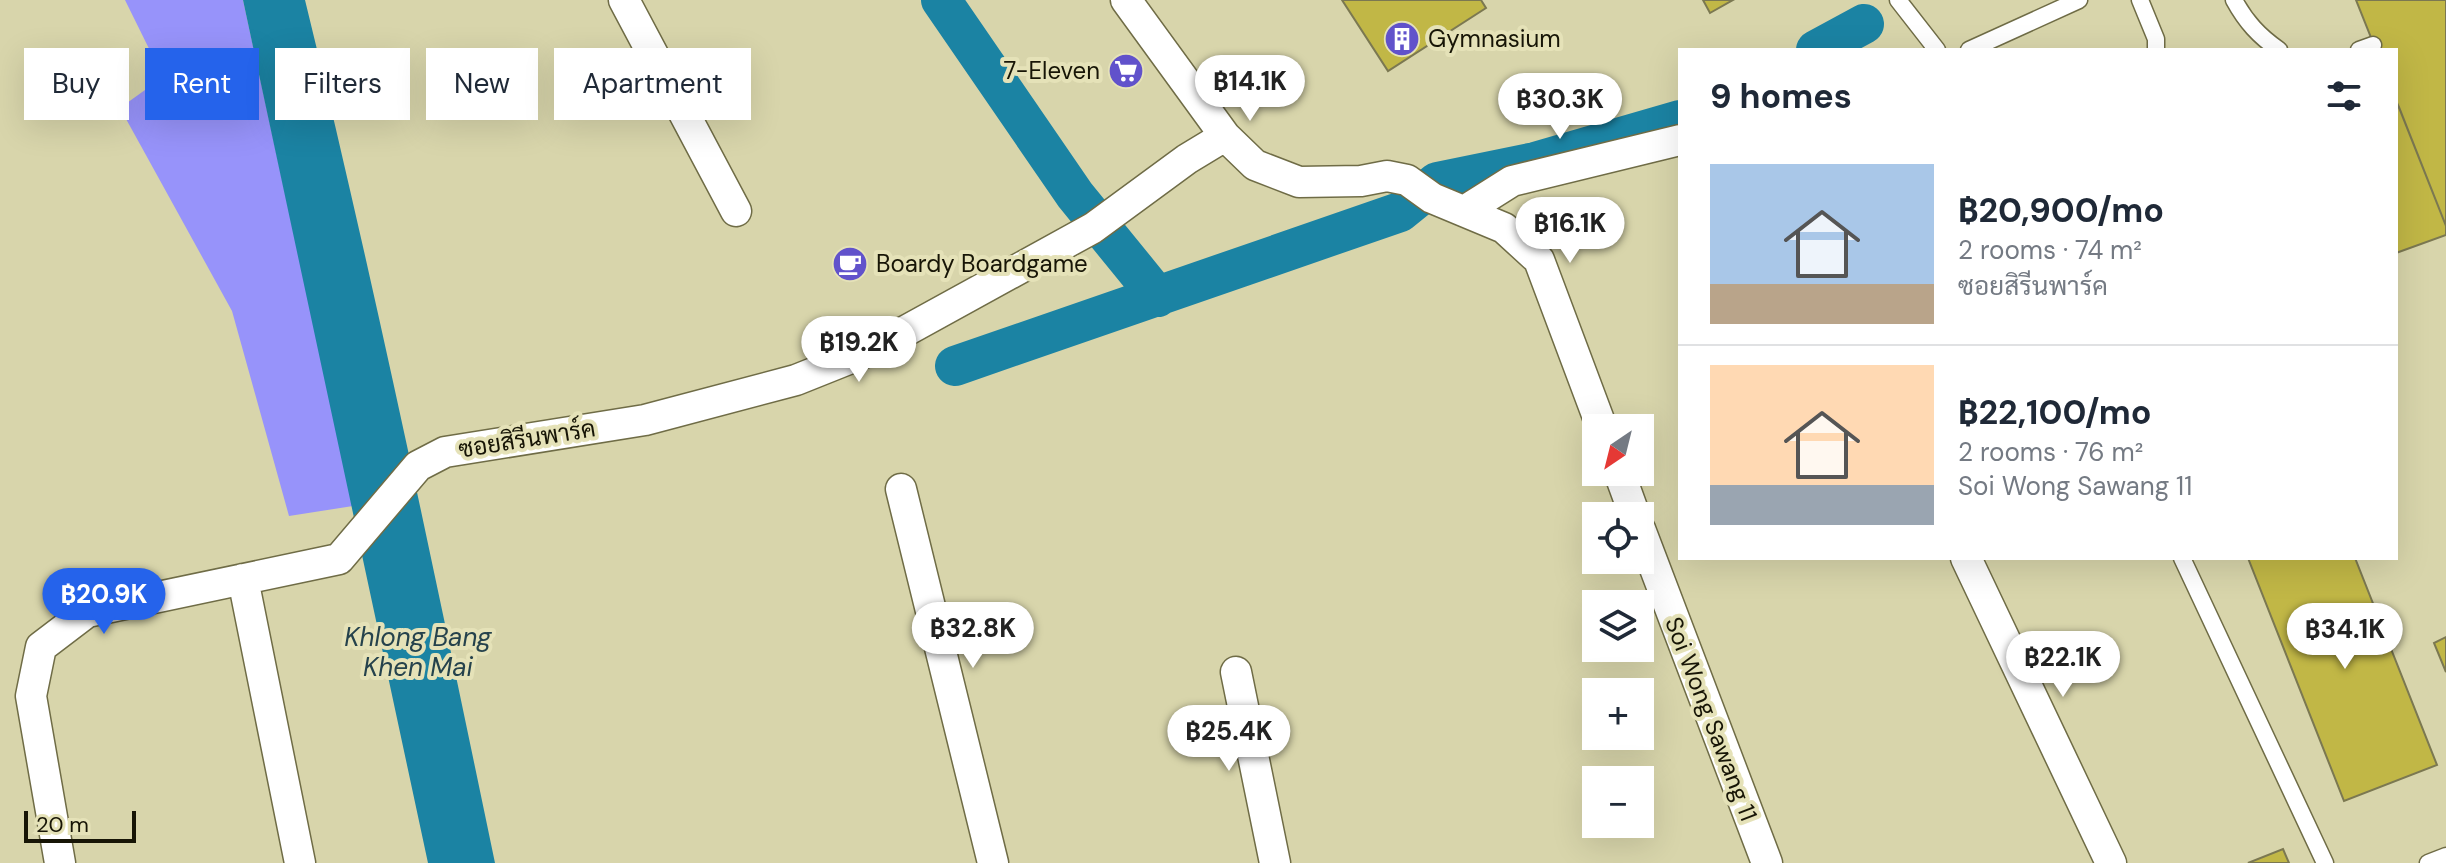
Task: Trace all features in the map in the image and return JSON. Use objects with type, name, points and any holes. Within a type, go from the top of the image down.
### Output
[{"type":"street","points":[[624,0],[736,211]]},
{"type":"street","points":[[1126,0],[1225,136],[1255,165],[1299,182],[1361,181],[1387,176],[1407,180],[1432,198],[1504,228],[1539,260],[1597,414]]},
{"type":"street","name":"ซอยสิรีนพาร์ค","points":[[60,863],[31,696],[41,647],[87,612],[339,559],[418,466],[445,452],[645,420],[796,380],[871,350],[1093,228],[1187,159],[1225,136]]},
{"type":"street","points":[[1466,210],[1512,181],[1678,140]]},
{"type":"street","points":[[901,489],[993,863]]},
{"type":"street","points":[[1967,560],[2111,863]]},
{"type":"street","name":"Soi Wong Sawang 11","points":[[1654,566],[1767,863]]},
{"type":"street","points":[[243,579],[300,863]]},
{"type":"street","points":[[1236,672],[1275,863]]},
{"type":"lane","points":[[1898,0],[1935,48]]},
{"type":"lane","points":[[1973,48],[2079,0]]},
{"type":"lane","points":[[2140,0],[2156,39],[2156,48]]},
{"type":"lane","points":[[2234,0],[2259,36],[2276,48]]},
{"type":"lane","points":[[2183,560],[2325,863]]},
{"type":"lane","points":[[2428,863],[2446,856]]},
{"type":"shaded area","points":[[125,0],[243,0],[253,48],[149,48]]},
{"type":"shaded area","points":[[259,74],[353,506],[289,516],[232,311],[127,120],[129,102],[145,90],[145,120],[259,120]]},
{"type":"water","name":"Khlong Bang Khen Mai","points":[[243,0],[305,0],[317,48],[275,48],[275,120],[334,120],[495,863],[428,863],[259,75],[259,48],[253,48]]},
{"type":"building","name":"Gymnasium","points":[[1342,0],[1481,0],[1486,8],[1388,71]]},
{"type":"building","points":[[1703,0],[1733,0],[1710,13]]},
{"type":"building","points":[[2356,0],[2446,0],[2446,226],[2398,105],[2398,48],[2375,48]]},
{"type":"building","points":[[2398,107],[2446,226],[2446,235],[2398,252]]},
{"type":"building","points":[[2249,560],[2356,560],[2437,765],[2344,801]]},
{"type":"building","points":[[2446,637],[2446,672],[2434,643]]},
{"type":"building","points":[[2283,849],[2289,863],[2248,863]]},
{"type":"waterway","points":[[941,0],[1075,195],[1158,297]]},
{"type":"waterway","points":[[1820,48],[1864,24]]},
{"type":"waterway","points":[[955,366],[1400,212],[1437,182],[1535,162],[1678,121]]},
{"type":"place","name":"Gymnasium","points":[[1402,39]]},
{"type":"place","name":"7-Eleven","points":[[1126,71]]},
{"type":"place","name":"Boardy Boardgame","points":[[850,264]]}]
